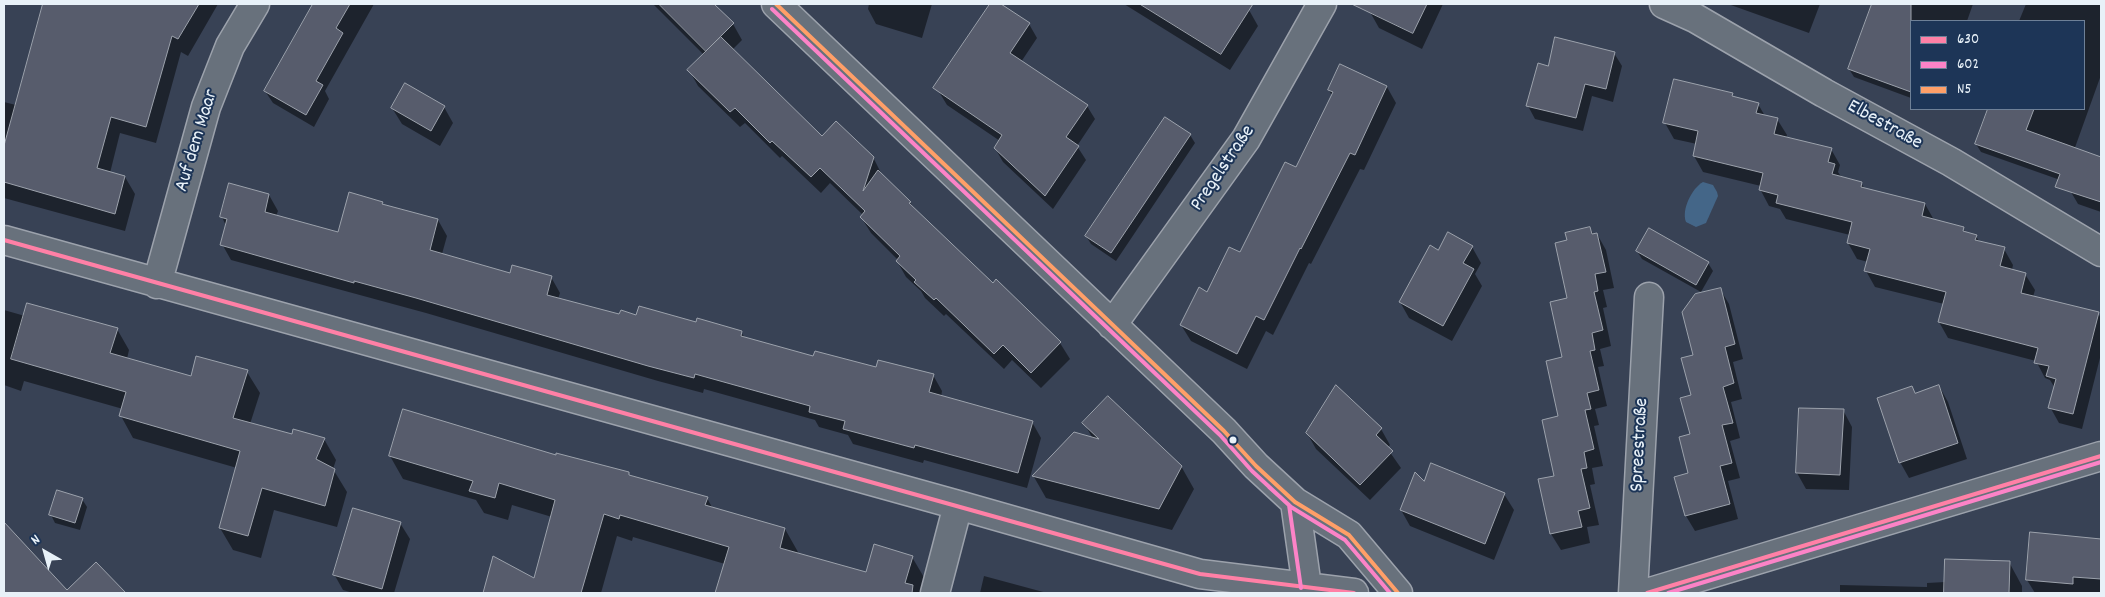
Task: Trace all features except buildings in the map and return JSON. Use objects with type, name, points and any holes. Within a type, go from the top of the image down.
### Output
[{"type":"street","name":"Auf dem Maar","points":[[157,284],[206,107],[230,46],[255,4]]},
{"type":"street","points":[[776,4],[1295,502],[1349,535],[1398,593]]},
{"type":"street","name":"Pregelstraße","points":[[1112,325],[1246,139],[1322,4]]},
{"type":"street","name":"Elbestraße","points":[[1664,4],[1696,18],[1951,162],[2101,252]]},
{"type":"street","points":[[4,240],[1200,574],[1312,590],[1354,593]]},
{"type":"street","name":"Spreestraße","points":[[1633,593],[1650,298]]},
{"type":"street","points":[[1648,593],[2101,456]]},
{"type":"street","points":[[1295,502],[1312,590]]},
{"type":"street","points":[[934,593],[958,505]]},
{"type":"water","points":[[1703,182],[1713,185],[1718,196],[1706,223],[1696,227],[1686,222],[1685,212],[1691,194]]},
{"type":"transit line","name":"N5","points":[[776,4],[1224,431],[1256,466],[1295,502],[1349,535],[1398,593]]},
{"type":"transit line","name":"602","points":[[772,9],[1220,435],[1252,471],[1291,507],[1345,540],[1390,593]]},
{"type":"transit line","name":"630","points":[[4,240],[1200,574],[1354,593]]},
{"type":"transit line","name":"630","points":[[1647,593],[2101,456]]},
{"type":"transit line","name":"602","points":[[1668,593],[2101,462]]},
{"type":"transit line","name":"602","points":[[1269,487],[1289,505],[1301,588]]}]
